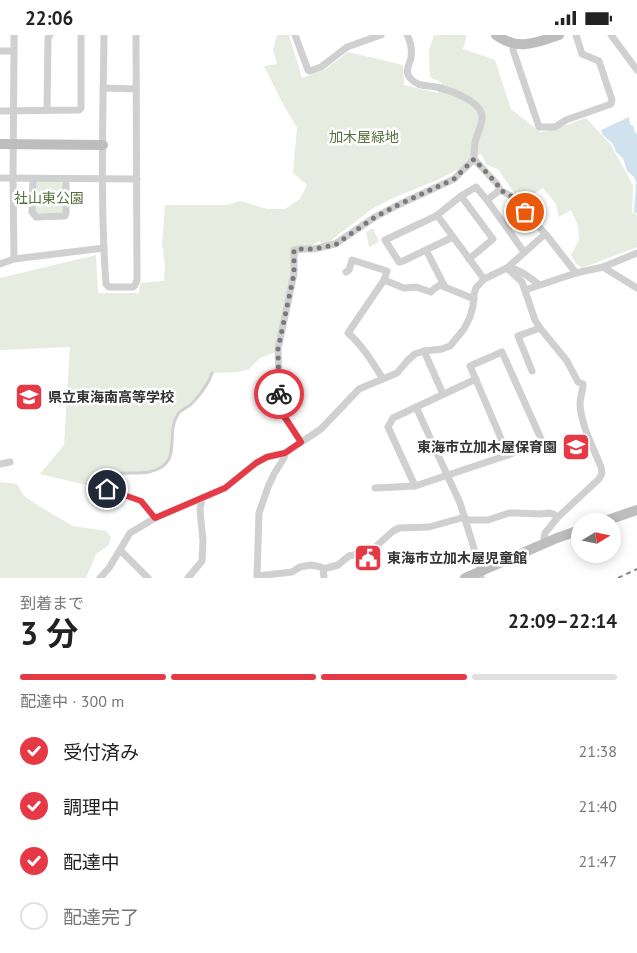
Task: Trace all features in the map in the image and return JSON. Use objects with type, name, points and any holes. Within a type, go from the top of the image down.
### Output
[{"type":"street","points":[[14,35],[14,259]]},
{"type":"street","points":[[47,110],[48,38],[50,35]]},
{"type":"street","points":[[0,111],[78,111],[81,108],[81,35]]},
{"type":"street","points":[[104,35],[104,248],[106,285],[109,287],[133,287],[137,279],[136,35]]},
{"type":"street","points":[[295,35],[310,71],[321,67],[347,47],[382,35]]},
{"type":"street","points":[[301,442],[280,410],[278,349],[294,274],[294,250],[335,245],[375,217],[454,179],[474,159],[482,115],[476,105],[468,99],[437,87],[418,85],[409,77],[407,71],[411,57],[411,44],[407,35]]},
{"type":"street","points":[[496,35],[514,44],[534,44],[542,38],[559,35]]},
{"type":"street","points":[[514,44],[513,50],[539,127],[555,127],[566,120],[611,104],[612,100],[599,61],[582,54],[576,35]]},
{"type":"street","points":[[611,35],[637,70]]},
{"type":"street","points":[[0,51],[14,51]]},
{"type":"street","points":[[103,88],[136,89]]},
{"type":"street","points":[[0,144],[103,145]]},
{"type":"street","points":[[474,159],[497,184],[500,190],[516,201],[576,273]]},
{"type":"street","points":[[0,178],[137,179]]},
{"type":"street","points":[[33,179],[32,212],[36,217],[65,216],[66,179]]},
{"type":"street","points":[[453,237],[399,262],[385,240],[437,215],[476,187],[524,252]]},
{"type":"street","points":[[487,200],[500,190]]},
{"type":"street","points":[[461,196],[493,239],[469,259]]},
{"type":"street","points":[[437,215],[484,279]]},
{"type":"street","points":[[100,578],[121,551],[130,533],[155,518],[225,488],[256,463],[267,457],[285,453],[321,429],[359,389],[396,373],[415,354],[442,349],[450,345],[467,323],[473,306],[476,288],[484,279],[507,268],[545,234]]},
{"type":"street","points":[[0,264],[14,259],[104,248]]},
{"type":"street","points":[[426,250],[445,287]]},
{"type":"street","points":[[525,290],[576,273],[603,267],[637,253]]},
{"type":"street","points":[[346,272],[349,270],[352,260],[387,271],[384,280],[348,333],[356,339],[383,379]]},
{"type":"street","points":[[603,267],[637,288]]},
{"type":"street","points":[[507,268],[513,268],[537,283]]},
{"type":"street","points":[[507,268],[522,282],[540,328],[567,361],[578,382],[583,384],[580,398],[582,416],[602,473],[597,482],[558,517],[545,533],[543,544]]},
{"type":"street","points":[[384,280],[404,288],[416,287],[431,292],[440,285],[474,299]]},
{"type":"street","points":[[532,371],[518,336],[540,328]]},
{"type":"street","points":[[424,351],[443,394]]},
{"type":"street","points":[[375,488],[415,486],[508,455],[542,441],[502,352],[470,366],[508,455]]},
{"type":"street","points":[[415,486],[388,427],[393,418],[476,379]]},
{"type":"street","points":[[416,407],[456,493],[481,574]]},
{"type":"street","points":[[285,453],[268,487],[259,513],[257,576],[280,576],[300,567],[311,565],[323,569],[338,565],[349,556],[371,551],[399,528],[431,526],[465,518],[488,520],[509,513],[549,513],[558,517]]},
{"type":"street","points":[[0,464],[10,462]]},
{"type":"street","points":[[188,578],[202,561],[203,541],[200,510],[202,498]]},
{"type":"street","points":[[621,516],[637,510]]},
{"type":"street","points":[[465,578],[481,574],[543,544],[571,533]]},
{"type":"street","points":[[121,551],[148,578]]},
{"type":"street","points":[[323,569],[324,578]]},
{"type":"lane","points":[[155,518],[141,501],[107,489],[118,474],[149,472],[168,461],[171,456],[173,427],[177,415],[200,394],[212,373]]},
{"type":"green space","name":"加木屋緑地","points":[[277,35],[289,35],[302,78],[324,70],[348,52],[403,65],[404,85],[438,93],[442,83],[430,77],[429,50],[434,35],[467,35],[463,49],[495,60],[511,109],[540,132],[556,129],[586,118],[611,145],[633,185],[632,212],[637,215],[637,247],[582,268],[576,264],[571,255],[579,240],[578,226],[571,210],[559,217],[556,204],[543,188],[520,202],[498,169],[487,165],[481,154],[468,160],[459,169],[437,180],[375,207],[325,246],[319,241],[295,257],[278,351],[260,358],[249,369],[238,372],[212,373],[200,394],[180,411],[173,427],[171,456],[163,465],[149,472],[118,474],[107,489],[40,474],[64,445],[70,347],[0,350],[0,278],[96,255],[98,293],[139,293],[140,283],[164,281],[165,265],[162,245],[165,205],[227,205],[240,201],[267,209],[285,209],[300,199],[307,185],[293,173],[297,128],[264,66],[277,64],[273,50]]},
{"type":"green space","name":"社山東公園","points":[[38,181],[61,182],[64,184],[63,212],[61,214],[37,213],[35,211],[35,183]]},
{"type":"green space","points":[[373,228],[379,242],[369,247],[366,232]]},
{"type":"green space","points":[[0,482],[17,484],[24,496],[73,526],[106,531],[111,537],[109,545],[96,554],[86,578],[0,578]]},
{"type":"water","points":[[629,117],[630,124],[637,134],[637,214],[634,212],[636,182],[634,177],[627,171],[623,158],[616,152],[613,144],[603,135],[601,130]]},
{"type":"railway","points":[[618,578],[637,569]]},
{"type":"way so far","points":[[279,394],[278,349],[294,274],[294,250],[335,245],[375,217],[454,179],[474,159],[497,184],[500,190],[511,196],[525,212]]},
{"type":"place","name":"県立東海南高等学校","points":[[29,397]]},
{"type":"place","name":"東海市立加木屋保育園","points":[[576,447]]},
{"type":"place","name":"東海市立加木屋児童館","points":[[368,558]]},
{"type":"route","points":[[107,489],[141,501],[155,518],[225,488],[256,463],[267,457],[285,453],[301,442],[280,410],[279,394]]}]
